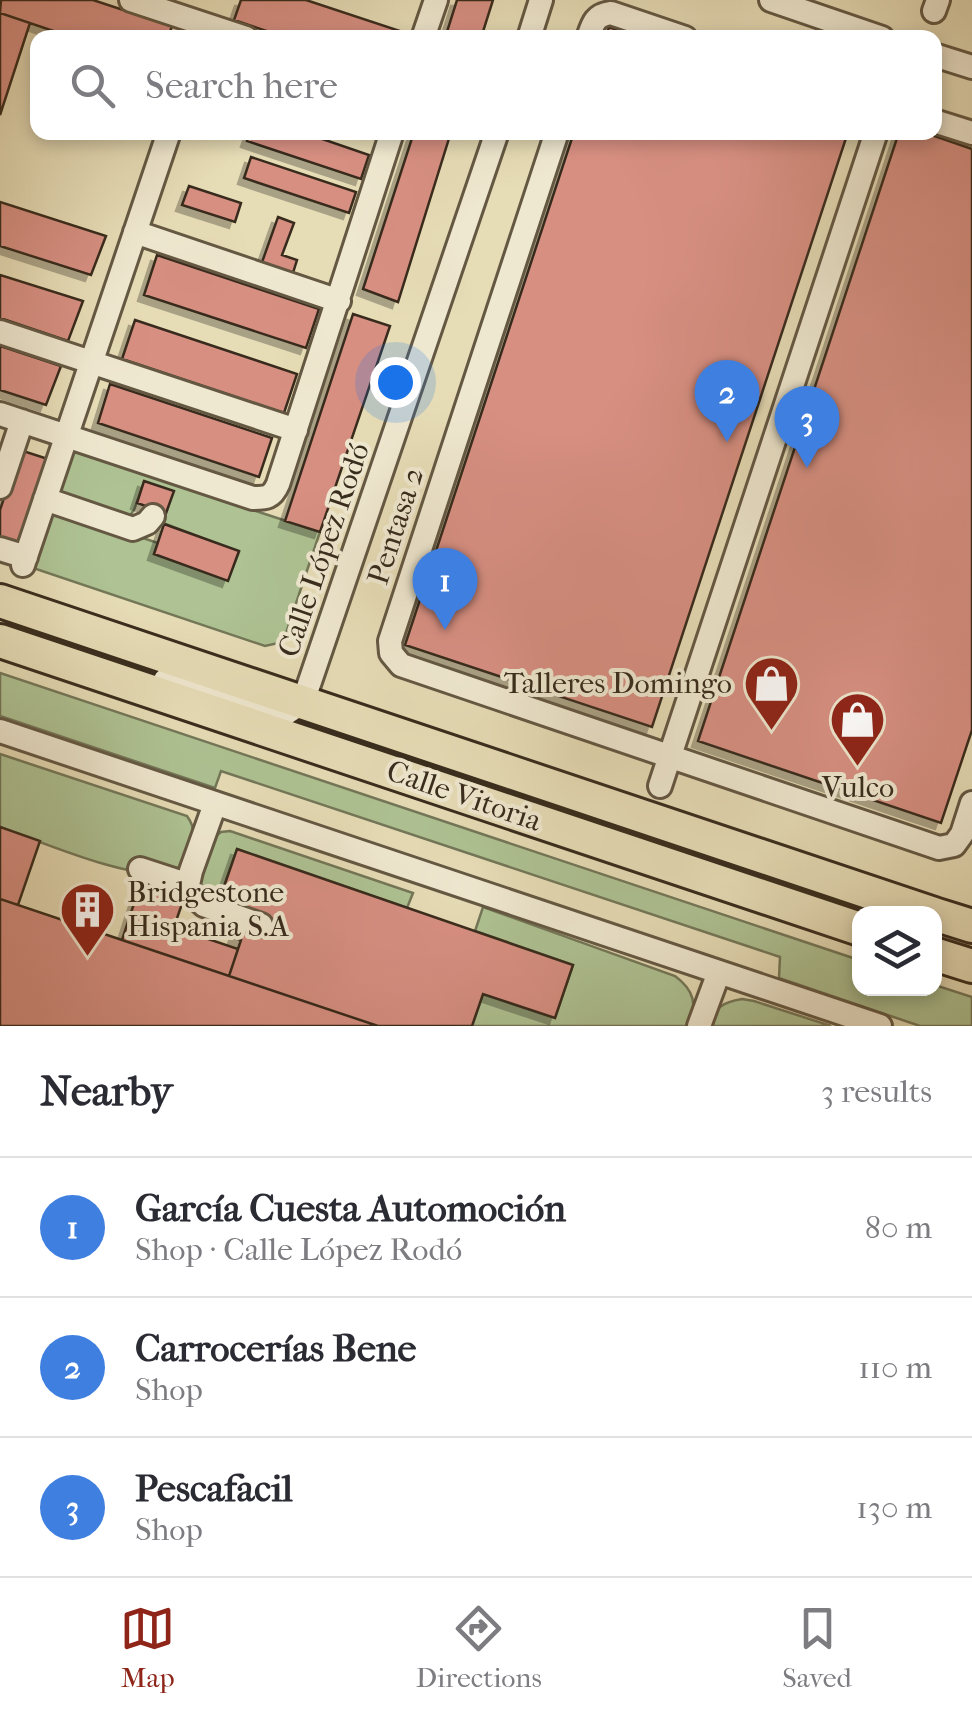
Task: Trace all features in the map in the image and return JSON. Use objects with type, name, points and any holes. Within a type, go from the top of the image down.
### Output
[{"type":"highway","name":"Calle Vitoria","points":[[10,606],[910,906]]},
{"type":"highway","name":"Calle Vitoria","points":[[0,641],[852,926]]},
{"type":"highway","points":[[303,702],[323,736],[341,755]]},
{"type":"highway","name":"Calle Vitoria","points":[[942,917],[972,926]]},
{"type":"highway","points":[[942,957],[972,966]]},
{"type":"street","points":[[131,0],[201,30]]},
{"type":"street","points":[[203,30],[213,0]]},
{"type":"street","points":[[426,30],[436,0]]},
{"type":"street","points":[[532,30],[541,0]]},
{"type":"street","points":[[771,0],[859,30]]},
{"type":"street","points":[[591,30],[601,14],[611,13],[661,30]]},
{"type":"street","points":[[942,58],[972,67]]},
{"type":"street","points":[[942,123],[972,133]]},
{"type":"street","points":[[0,548],[25,561],[165,140]]},
{"type":"street","points":[[0,487],[11,417],[253,498],[268,498],[274,493],[389,140]]},
{"type":"street","name":"Calle López Rodó","points":[[303,702],[493,140]]},
{"type":"street","name":"Pentasa 2","points":[[554,140],[390,641],[391,654],[400,665],[938,848],[954,845],[962,834],[972,803]]},
{"type":"street","points":[[660,786],[873,140]]},
{"type":"street","points":[[135,232],[339,301]]},
{"type":"street","points":[[0,332],[296,430]]},
{"type":"street","points":[[45,499],[132,529],[153,516]]},
{"type":"street","name":"Calle Vitoria","points":[[68,664],[137,671],[269,713],[286,714],[303,702]]},
{"type":"street","points":[[0,732],[880,1026]]},
{"type":"street","points":[[214,804],[187,889],[204,905],[262,925]]},
{"type":"street","points":[[140,869],[186,884]]},
{"type":"street","points":[[699,1026],[718,972]]},
{"type":"green space","points":[[73,451],[320,532],[283,642],[265,646],[33,568],[53,508],[158,543],[154,554],[228,580],[239,552],[163,523],[173,492],[144,482],[126,521],[57,497]]},
{"type":"green space","points":[[0,673],[852,958],[852,996],[942,996],[942,987],[972,997],[972,1026],[920,1026],[779,978],[780,957],[221,771],[215,788],[0,716]]},
{"type":"green space","points":[[373,739],[873,906],[852,906],[852,911],[369,750]]},
{"type":"green space","points":[[0,754],[187,816],[193,834],[183,863],[174,871],[138,872],[88,859],[0,827]]},
{"type":"green space","points":[[230,831],[413,893],[407,908],[237,849],[218,903],[201,888],[200,880],[212,839]]},
{"type":"green space","points":[[483,907],[675,976],[692,998],[688,1026],[472,1026],[483,994],[555,1018],[573,965],[475,931]]},
{"type":"green space","points":[[742,999],[831,1026],[712,1026],[721,1006]]},
{"type":"building","points":[[1,0],[93,0],[172,26],[171,30],[50,30],[0,13]]},
{"type":"building","points":[[241,0],[306,0],[397,30],[263,30],[234,20]]},
{"type":"building","points":[[457,0],[493,0],[484,30],[448,30]]},
{"type":"building","points":[[0,13],[30,23],[0,115]]},
{"type":"building","points":[[942,139],[972,149],[972,730],[941,823],[698,741],[896,140]]},
{"type":"building","points":[[325,140],[369,155],[361,179],[247,141]]},
{"type":"building","points":[[411,140],[449,140],[398,302],[363,289]]},
{"type":"building","points":[[571,140],[845,140],[652,727],[405,645]]},
{"type":"building","points":[[251,157],[356,192],[349,213],[244,178]]},
{"type":"building","points":[[189,186],[241,203],[235,222],[182,205]]},
{"type":"building","points":[[0,202],[106,236],[91,275],[0,246]]},
{"type":"building","points":[[278,217],[294,223],[282,255],[297,260],[292,276],[261,265]]},
{"type":"building","points":[[157,255],[319,309],[306,348],[144,295]]},
{"type":"building","points":[[0,275],[83,301],[68,341],[0,318]]},
{"type":"building","points":[[353,314],[390,326],[320,532],[285,521]]},
{"type":"building","points":[[135,320],[297,374],[284,413],[122,359]]},
{"type":"building","points":[[0,346],[61,366],[46,405],[0,390]]},
{"type":"building","points":[[110,384],[272,438],[259,477],[98,423]]},
{"type":"building","points":[[20,450],[48,459],[18,550],[0,544],[0,510]]},
{"type":"building","points":[[144,481],[174,491],[166,513],[137,503]]},
{"type":"building","points":[[164,524],[239,551],[228,581],[154,554]]},
{"type":"building","points":[[0,827],[40,841],[18,905],[0,899]]},
{"type":"building","points":[[237,849],[573,965],[555,1018],[483,994],[472,1026],[378,1026],[229,976],[241,940],[234,938],[239,925],[218,904]]},
{"type":"building","points":[[143,876],[176,887],[173,898],[183,901],[176,921],[210,932],[208,939],[238,949],[229,976],[122,940]]},
{"type":"building","name":"Bridgestone Hispania S.A","points":[[0,899],[122,940],[378,1026],[0,1026]]},
{"type":"place","name":"Carrocerías Bene","points":[[727,442]]},
{"type":"place","name":"Pescafacil","points":[[807,468]]},
{"type":"place","name":"García Cuesta Automoción","points":[[445,630]]},
{"type":"place","name":"Talleres Domingo","points":[[771,732]]},
{"type":"place","name":"Vulco","points":[[858,768]]},
{"type":"place","name":"Bridgestone Hispania S.A","points":[[88,958]]}]
